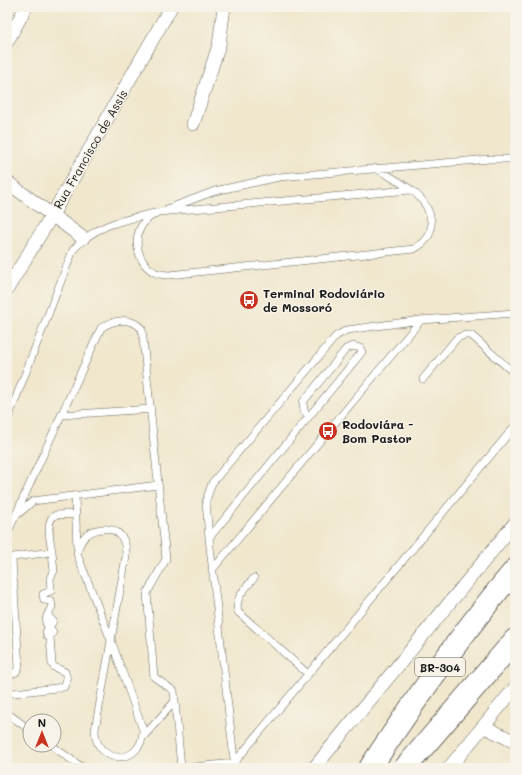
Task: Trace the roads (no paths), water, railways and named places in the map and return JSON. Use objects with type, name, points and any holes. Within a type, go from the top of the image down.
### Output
[{"type":"highway","name":"BR-304","points":[[370,768],[421,691],[490,599],[515,570]]},
{"type":"highway","points":[[490,599],[504,592],[515,591]]},
{"type":"highway","name":"BR-304","points":[[405,768],[515,640]]},
{"type":"street","points":[[7,42],[26,7]]},
{"type":"street","name":"Rua Francisco de Assis","points":[[7,289],[52,215],[171,7]]},
{"type":"street","points":[[193,124],[219,46],[224,7]]},
{"type":"street","points":[[7,182],[83,238]]},
{"type":"street","points":[[314,768],[515,523]]},
{"type":"street","points":[[449,768],[515,688]]},
{"type":"street","points":[[484,727],[515,742]]},
{"type":"lane","points":[[7,421],[73,250],[83,238],[114,222],[158,212],[215,191],[245,183],[279,177],[490,159],[515,159]]},
{"type":"lane","points":[[376,168],[410,190],[422,199],[428,206],[432,228],[429,236],[423,244],[414,249],[169,275],[156,273],[147,266],[140,256],[136,244],[145,222],[158,212],[410,190]]},
{"type":"lane","points":[[235,766],[209,538],[206,501],[212,483],[336,336],[347,330],[421,320],[515,313]]},
{"type":"lane","points":[[212,570],[421,320]]},
{"type":"lane","points":[[7,534],[101,328],[107,324],[119,321],[130,321],[137,324],[142,330],[166,559],[146,593],[154,677],[174,690],[181,768]]},
{"type":"lane","points":[[422,379],[458,338],[465,335],[471,335],[515,374]]},
{"type":"lane","points":[[209,538],[362,352],[360,348],[353,346],[346,349],[303,402],[304,411],[309,416]]},
{"type":"lane","points":[[61,415],[150,409]]},
{"type":"lane","points":[[185,768],[235,766],[308,674],[515,426]]},
{"type":"lane","points":[[14,518],[33,501],[158,485]]},
{"type":"lane","points":[[75,496],[77,554],[142,724],[144,737]]},
{"type":"lane","points":[[7,689],[14,693],[64,687],[66,679],[65,672],[54,668],[52,664],[50,637],[53,632],[50,628],[53,621],[48,616],[49,609],[52,607],[51,602],[44,600],[43,594],[51,590],[50,578],[54,570],[49,523],[52,518],[56,516],[76,514]]},
{"type":"lane","points":[[77,554],[81,542],[93,530],[107,529],[116,531],[122,537],[126,546],[126,557],[112,643],[95,730],[95,739],[99,747],[105,753],[121,757],[129,756],[136,750],[144,737],[175,701]]},
{"type":"lane","points":[[7,676],[16,672],[19,668],[12,560],[17,555],[52,552]]},
{"type":"lane","points":[[254,578],[237,599],[236,606],[238,612],[308,674]]},
{"type":"lane","points":[[7,713],[22,724]]},
{"type":"lane","points":[[62,753],[83,768]]},
{"type":"place","name":"Terminal Rodoviário de Mossoró","points":[[249,300]]},
{"type":"place","name":"Rodoviára - Bom Pastor","points":[[328,431]]}]
